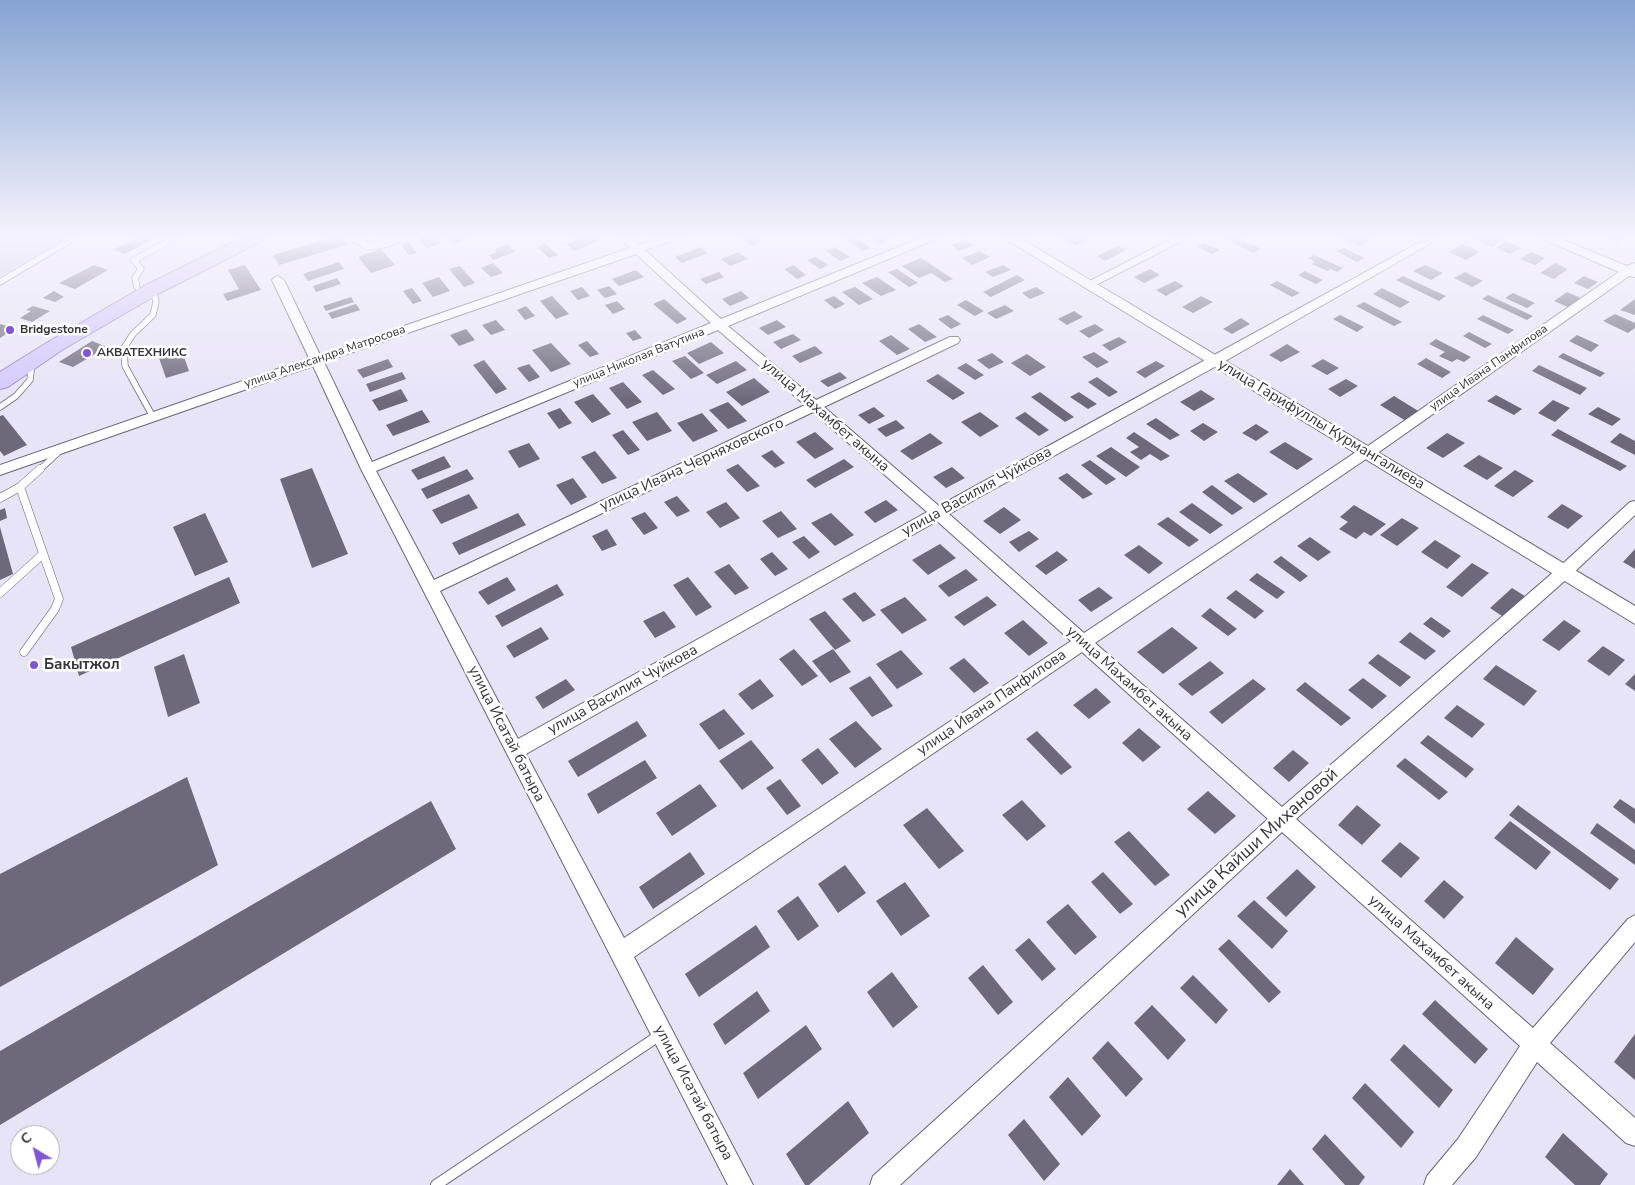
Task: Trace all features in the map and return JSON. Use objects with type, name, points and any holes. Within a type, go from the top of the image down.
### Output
[{"type":"highway","points":[[0,382],[141,290]]},
{"type":"highway","points":[[0,367],[141,290]]},
{"type":"street","name":"улица Исатай батыра","points":[[283,290],[368,469],[738,1184]]},
{"type":"street","name":"улица Александра Матросова","points":[[0,470],[519,290]]},
{"type":"street","name":"улица Махамбет акына","points":[[682,290],[938,513],[1635,1134]]},
{"type":"street","name":"улица Николая Ватутина","points":[[368,469],[804,290]]},
{"type":"street","name":"улица Гарифуллы Курмангалиева","points":[[1097,290],[1635,616]]},
{"type":"street","name":"улица Василия Чуйкова","points":[[514,752],[938,513],[1341,290]]},
{"type":"street","name":"улица Ивана Панфилова","points":[[620,953],[1366,454],[1604,290]]},
{"type":"street","name":"улица Ивана Черняховского","points":[[430,589],[815,408],[954,340]]},
{"type":"street","name":"улица Кайши Михановой","points":[[882,1185],[1281,820],[1563,573],[1635,506]]},
{"type":"street","points":[[1436,1185],[1467,1148],[1534,1045],[1635,926]]},
{"type":"lane","points":[[147,290],[156,302],[153,315],[133,334],[124,348],[126,366],[153,417]]},
{"type":"lane","points":[[0,407],[16,396],[30,380],[30,368],[34,360]]},
{"type":"lane","points":[[0,498],[20,487],[63,449]]},
{"type":"lane","points":[[20,487],[59,598],[55,609],[24,652]]},
{"type":"lane","points":[[0,593],[43,554]]},
{"type":"lane","points":[[436,1185],[662,1034]]},
{"type":"building","points":[[235,290],[260,290],[227,301],[223,294]]},
{"type":"building","points":[[414,290],[422,301],[413,304],[403,291]]},
{"type":"building","points":[[428,290],[450,291],[433,297]]},
{"type":"building","points":[[585,290],[590,296],[578,300],[570,291]]},
{"type":"building","points":[[597,290],[613,290],[617,294],[605,298]]},
{"type":"building","points":[[860,290],[873,299],[859,305],[842,292]]},
{"type":"building","points":[[873,290],[895,290],[881,296]]},
{"type":"building","points":[[986,290],[1004,290],[991,297],[983,292]]},
{"type":"building","points":[[1028,290],[1041,290],[1045,293],[1030,299],[1022,293]]},
{"type":"building","points":[[1156,290],[1176,290],[1166,296]]},
{"type":"building","points":[[1280,290],[1295,290],[1300,293],[1292,297]]},
{"type":"building","points":[[1379,290],[1387,290],[1410,302],[1400,308],[1373,294]]},
{"type":"building","points":[[1417,290],[1434,290],[1446,296],[1439,301]]},
{"type":"building","points":[[54,291],[64,297],[55,302],[43,298]]},
{"type":"building","points":[[741,291],[749,298],[730,306],[722,299]]},
{"type":"building","points":[[1567,292],[1583,299],[1570,308],[1554,301]]},
{"type":"building","points":[[1513,293],[1535,303],[1527,308],[1505,298]]},
{"type":"building","points":[[1488,295],[1533,316],[1527,320],[1482,299]]},
{"type":"building","points":[[552,296],[569,314],[556,319],[540,301]]},
{"type":"building","points":[[834,296],[845,304],[835,309],[824,300]]},
{"type":"building","points":[[1201,296],[1213,302],[1193,313],[1182,307]]},
{"type":"building","points":[[351,297],[354,302],[326,311],[323,306]]},
{"type":"building","points":[[664,299],[687,319],[677,324],[653,304]]},
{"type":"building","points":[[1635,299],[1635,315],[1620,310]]},
{"type":"building","points":[[966,300],[984,311],[975,316],[957,305]]},
{"type":"building","points":[[617,301],[625,309],[613,314],[605,305]]},
{"type":"building","points":[[1364,302],[1402,322],[1394,326],[1356,306]]},
{"type":"building","points":[[356,304],[360,310],[332,319],[328,313]]},
{"type":"building","points":[[1005,305],[1014,311],[996,319],[987,313]]},
{"type":"building","points":[[33,306],[50,311],[32,322],[20,318],[31,311],[26,310]]},
{"type":"building","points":[[526,306],[535,316],[525,320],[517,310]]},
{"type":"building","points":[[1074,311],[1083,317],[1067,325],[1058,319]]},
{"type":"building","points":[[1615,314],[1635,323],[1635,328],[1628,333],[1603,321]]},
{"type":"building","points":[[948,315],[961,324],[951,329],[938,319]]},
{"type":"building","points":[[1340,315],[1364,327],[1357,332],[1333,319]]},
{"type":"building","points":[[1483,315],[1514,330],[1508,334],[1477,319]]},
{"type":"building","points":[[1241,318],[1250,324],[1232,334],[1223,329]]},
{"type":"building","points":[[496,320],[505,330],[491,335],[482,325]]},
{"type":"building","points":[[777,320],[786,327],[768,335],[759,328]]},
{"type":"building","points":[[0,324],[15,328],[0,338]]},
{"type":"building","points":[[919,324],[937,337],[925,342],[908,329]]},
{"type":"building","points":[[1095,324],[1104,330],[1089,338],[1079,331]]},
{"type":"building","points":[[466,329],[475,340],[459,346],[450,335]]},
{"type":"building","points":[[635,330],[642,338],[633,341],[626,333]]},
{"type":"building","points":[[1469,332],[1492,344],[1485,348],[1463,336]]},
{"type":"building","points":[[793,334],[801,340],[781,349],[773,342]]},
{"type":"building","points":[[891,335],[910,349],[897,355],[879,341]]},
{"type":"building","points":[[1577,335],[1599,345],[1591,352],[1569,341]]},
{"type":"building","points":[[1119,337],[1127,342],[1110,351],[1102,345]]},
{"type":"building","points":[[1436,339],[1471,357],[1464,362],[1457,359],[1452,362],[1439,356],[1445,352],[1429,344]]},
{"type":"building","points":[[92,341],[107,347],[73,367],[59,362]]},
{"type":"building","points":[[587,341],[599,354],[590,357],[578,345]]},
{"type":"building","points":[[711,342],[724,353],[699,364],[687,353]]},
{"type":"building","points":[[551,343],[571,364],[551,372],[532,350]]},
{"type":"building","points":[[1287,344],[1300,352],[1281,362],[1269,355]]},
{"type":"building","points":[[815,346],[823,353],[800,363],[792,356]]},
{"type":"building","points":[[182,351],[189,371],[166,378],[159,358]]},
{"type":"building","points":[[1094,352],[1109,362],[1097,368],[1082,357]]},
{"type":"building","points":[[992,353],[1004,362],[989,369],[977,360]]},
{"type":"building","points":[[1563,353],[1605,373],[1600,377],[1558,357]]},
{"type":"building","points":[[1027,354],[1046,367],[1030,376],[1011,363]]},
{"type":"building","points":[[685,356],[704,373],[691,379],[672,361]]},
{"type":"building","points":[[1426,358],[1451,372],[1442,378],[1417,364]]},
{"type":"building","points":[[388,359],[393,367],[363,378],[357,370]]},
{"type":"building","points":[[1323,359],[1339,368],[1327,375],[1311,366]]},
{"type":"building","points":[[484,360],[507,389],[496,394],[473,365]]},
{"type":"building","points":[[736,361],[747,370],[717,384],[706,375]]},
{"type":"building","points":[[1156,361],[1165,366],[1145,378],[1136,372]]},
{"type":"building","points":[[966,363],[984,375],[975,380],[957,368]]},
{"type":"building","points":[[529,364],[540,377],[529,382],[517,368]]},
{"type":"building","points":[[1539,365],[1587,388],[1580,395],[1532,371]]},
{"type":"building","points":[[653,370],[675,389],[663,395],[642,375]]},
{"type":"building","points":[[402,372],[406,379],[370,392],[366,384]]},
{"type":"building","points":[[840,372],[847,378],[828,387],[820,381]]},
{"type":"building","points":[[938,374],[965,393],[953,400],[926,381]]},
{"type":"building","points":[[1097,377],[1118,392],[1109,397],[1088,382]]},
{"type":"building","points":[[754,378],[770,392],[742,406],[726,392]]},
{"type":"building","points":[[1346,379],[1358,386],[1340,397],[1328,389]]},
{"type":"building","points":[[623,382],[642,402],[627,409],[609,388]]},
{"type":"building","points":[[401,389],[408,401],[379,411],[372,400]]},
{"type":"building","points":[[1201,390],[1215,399],[1194,411],[1180,402]]},
{"type":"building","points":[[1040,392],[1074,417],[1065,422],[1031,397]]},
{"type":"building","points":[[1079,392],[1097,404],[1088,409],[1070,397]]},
{"type":"building","points":[[593,394],[611,414],[592,423],[574,402]]},
{"type":"building","points":[[1496,395],[1522,409],[1514,415],[1487,401]]},
{"type":"building","points":[[1394,396],[1420,412],[1406,421],[1380,405]]},
{"type":"building","points":[[1553,400],[1570,408],[1555,422],[1538,413]]},
{"type":"building","points":[[728,402],[747,421],[728,429],[709,410]]},
{"type":"building","points":[[874,407],[885,416],[869,424],[858,415]]},
{"type":"building","points":[[1598,407],[1621,419],[1612,426],[1588,414]]},
{"type":"building","points":[[560,408],[572,423],[559,429],[547,413]]},
{"type":"building","points":[[422,410],[430,422],[393,436],[386,425]]},
{"type":"building","points":[[657,412],[672,431],[647,441],[632,422]]},
{"type":"building","points":[[980,412],[999,426],[980,437],[961,422]]},
{"type":"building","points":[[1025,412],[1049,430],[1039,436],[1015,418]]},
{"type":"building","points":[[702,413],[718,431],[693,442],[677,423]]},
{"type":"building","points":[[3,415],[27,445],[4,456],[0,451],[0,416]]},
{"type":"building","points":[[1156,418],[1180,435],[1170,440],[1146,424]]},
{"type":"building","points":[[896,420],[905,428],[886,437],[877,429]]},
{"type":"building","points":[[1203,423],[1218,432],[1204,441],[1190,431]]},
{"type":"building","points":[[1256,424],[1269,432],[1256,441],[1242,433]]},
{"type":"building","points":[[1558,429],[1627,466],[1620,471],[1551,435]]},
{"type":"building","points":[[623,430],[640,450],[628,455],[612,435]]},
{"type":"building","points":[[815,432],[834,449],[815,459],[796,442]]},
{"type":"building","points":[[1134,432],[1170,456],[1161,461],[1150,454],[1141,460],[1130,452],[1139,447],[1126,438]]},
{"type":"building","points":[[930,433],[943,443],[912,460],[900,451]]},
{"type":"building","points":[[1447,433],[1465,443],[1443,458],[1426,448]]},
{"type":"building","points":[[1620,433],[1635,441],[1635,455],[1610,442]]},
{"type":"building","points":[[1285,442],[1313,459],[1297,470],[1269,452]]},
{"type":"building","points":[[529,443],[540,459],[519,468],[508,451]]},
{"type":"building","points":[[1111,447],[1140,467],[1126,477],[1096,456]]},
{"type":"building","points":[[772,450],[785,463],[775,468],[761,456]]},
{"type":"building","points":[[595,451],[617,478],[602,484],[581,457]]},
{"type":"building","points":[[1479,455],[1503,468],[1487,480],[1463,466]]},
{"type":"building","points":[[444,456],[451,467],[418,480],[411,470]]},
{"type":"building","points":[[844,459],[854,467],[815,488],[806,480]]},
{"type":"building","points":[[1090,460],[1116,479],[1106,485],[1081,465]]},
{"type":"building","points":[[738,464],[760,486],[747,492],[726,470]]},
{"type":"building","points":[[952,467],[965,478],[946,488],[933,477]]},
{"type":"building","points":[[312,468],[348,554],[312,568],[280,479]]},
{"type":"building","points":[[467,469],[474,479],[427,499],[421,489]]},
{"type":"building","points":[[1515,470],[1534,481],[1513,497],[1494,486]]},
{"type":"building","points":[[1067,473],[1093,494],[1083,499],[1058,478]]},
{"type":"building","points":[[1238,473],[1268,494],[1254,503],[1224,481]]},
{"type":"building","points":[[573,478],[587,497],[571,505],[556,485]]},
{"type":"building","points":[[1212,485],[1243,508],[1232,515],[1202,492]]},
{"type":"building","points":[[469,494],[478,508],[441,524],[432,510]]},
{"type":"building","points":[[677,496],[690,511],[677,517],[664,502]]},
{"type":"building","points":[[886,500],[898,510],[875,523],[864,512]]},
{"type":"building","points":[[726,502],[740,518],[720,528],[706,512]]},
{"type":"building","points":[[1192,503],[1223,525],[1210,534],[1179,512]]},
{"type":"building","points":[[1562,504],[1583,516],[1568,529],[1547,517]]},
{"type":"building","points":[[1354,505],[1386,524],[1371,536],[1364,532],[1356,539],[1339,529],[1348,522],[1340,517]]},
{"type":"building","points":[[1004,507],[1021,520],[1000,534],[983,521]]},
{"type":"building","points":[[5,508],[7,518],[0,521],[0,510]]},
{"type":"building","points":[[781,511],[797,529],[778,538],[762,521]]},
{"type":"building","points":[[645,512],[658,528],[644,535],[631,518]]},
{"type":"building","points":[[205,513],[228,562],[195,576],[173,527]]},
{"type":"building","points":[[518,513],[526,525],[459,555],[452,543]]},
{"type":"building","points":[[831,513],[854,535],[835,546],[811,523]]},
{"type":"building","points":[[1168,517],[1199,540],[1189,547],[1157,524]]},
{"type":"building","points":[[1402,518],[1419,528],[1397,546],[1380,535]]},
{"type":"building","points":[[0,527],[13,574],[0,580]]},
{"type":"building","points":[[607,529],[617,545],[602,551],[592,536]]},
{"type":"building","points":[[1029,531],[1039,539],[1019,552],[1009,542]]},
{"type":"building","points":[[804,536],[820,552],[809,559],[792,542]]},
{"type":"building","points":[[1310,537],[1331,552],[1318,561],[1297,546]]},
{"type":"building","points":[[1435,540],[1461,556],[1447,569],[1421,552]]},
{"type":"building","points":[[940,544],[956,558],[928,575],[912,560]]},
{"type":"building","points":[[1139,545],[1163,563],[1149,574],[1124,555]]},
{"type":"building","points":[[1635,549],[1635,569],[1623,562]]},
{"type":"building","points":[[1057,551],[1068,560],[1046,575],[1035,566]]},
{"type":"building","points":[[772,552],[788,569],[775,576],[760,559]]},
{"type":"building","points":[[1281,556],[1308,576],[1300,582],[1273,562]]},
{"type":"building","points":[[1472,563],[1489,573],[1462,597],[1446,587]]},
{"type":"building","points":[[729,564],[749,588],[735,595],[714,572]]},
{"type":"building","points":[[966,569],[978,580],[949,597],[938,586]]},
{"type":"building","points":[[1257,573],[1285,592],[1277,599],[1249,580]]},
{"type":"building","points":[[229,577],[240,603],[79,676],[71,647]]},
{"type":"building","points":[[507,577],[516,590],[488,605],[478,592]]},
{"type":"building","points":[[688,577],[712,607],[696,616],[673,585]]},
{"type":"building","points":[[557,584],[564,595],[502,627],[495,616]]},
{"type":"building","points":[[1099,587],[1113,598],[1091,612],[1078,600]]},
{"type":"building","points":[[1512,588],[1528,598],[1505,618],[1490,608]]},
{"type":"building","points":[[1236,590],[1264,611],[1255,619],[1226,598]]},
{"type":"building","points":[[855,592],[876,615],[863,622],[842,599]]},
{"type":"building","points":[[987,596],[997,605],[964,626],[954,617]]},
{"type":"building","points":[[905,597],[927,620],[902,634],[880,610]]},
{"type":"building","points":[[1210,608],[1237,629],[1228,636],[1201,616]]},
{"type":"building","points":[[664,611],[676,627],[655,638],[643,621]]},
{"type":"building","points":[[825,611],[851,641],[835,650],[809,619]]},
{"type":"building","points":[[1431,617],[1451,631],[1443,638],[1423,624]]},
{"type":"building","points":[[1023,620],[1048,643],[1029,656],[1004,633]]},
{"type":"building","points":[[1564,620],[1581,631],[1559,651],[1542,640]]},
{"type":"building","points":[[541,627],[549,639],[514,658],[506,646]]},
{"type":"building","points":[[1172,627],[1198,648],[1163,674],[1137,652]]},
{"type":"building","points":[[1410,632],[1436,651],[1425,660],[1399,642]]},
{"type":"building","points":[[1603,646],[1625,660],[1609,676],[1587,661]]},
{"type":"building","points":[[794,649],[818,676],[802,686],[779,659]]},
{"type":"building","points":[[833,649],[851,672],[830,683],[812,661]]},
{"type":"building","points":[[901,650],[923,674],[897,689],[876,664]]},
{"type":"building","points":[[184,654],[200,703],[168,717],[154,667]]},
{"type":"building","points":[[1378,654],[1411,677],[1400,687],[1368,663]]},
{"type":"building","points":[[964,658],[989,683],[974,693],[949,668]]},
{"type":"building","points":[[1210,661],[1224,673],[1192,696],[1178,684]]},
{"type":"building","points":[[1496,665],[1537,691],[1524,706],[1483,679]]},
{"type":"building","points":[[1635,674],[1635,691],[1625,684]]},
{"type":"building","points":[[870,676],[893,706],[872,717],[849,688]]},
{"type":"building","points":[[1363,678],[1387,696],[1372,709],[1348,690]]},
{"type":"building","points":[[566,679],[575,690],[543,709],[535,697]]},
{"type":"building","points":[[760,679],[774,696],[752,710],[738,694]]},
{"type":"building","points":[[1253,679],[1266,689],[1222,724],[1209,712]]},
{"type":"building","points":[[1305,682],[1351,718],[1341,726],[1296,690]]},
{"type":"building","points":[[1096,688],[1111,702],[1089,719],[1073,705]]},
{"type":"building","points":[[1457,705],[1485,724],[1472,738],[1444,718]]},
{"type":"building","points":[[724,709],[745,734],[719,750],[699,724]]},
{"type":"building","points":[[637,721],[647,736],[578,777],[568,761]]},
{"type":"building","points":[[856,721],[882,749],[855,768],[829,739]]},
{"type":"building","points":[[1139,728],[1161,747],[1143,762],[1122,743]]},
{"type":"building","points":[[1037,731],[1072,767],[1061,775],[1026,739]]},
{"type":"building","points":[[1428,735],[1474,769],[1466,778],[1420,743]]},
{"type":"building","points":[[751,740],[774,768],[742,790],[719,761]]},
{"type":"building","points":[[818,748],[839,773],[822,785],[801,760]]},
{"type":"building","points":[[1293,750],[1309,763],[1289,782],[1273,768]]},
{"type":"building","points":[[1405,758],[1448,792],[1439,800],[1396,766]]},
{"type":"building","points":[[645,760],[657,778],[598,814],[587,794]]},
{"type":"building","points":[[187,777],[218,865],[0,987],[0,874]]},
{"type":"building","points":[[780,779],[801,806],[787,815],[766,788]]},
{"type":"building","points":[[700,784],[717,806],[672,836],[656,813]]},
{"type":"building","points":[[1208,791],[1236,816],[1215,834],[1187,809]]},
{"type":"building","points":[[1620,799],[1635,809],[1635,824],[1613,807]]},
{"type":"building","points":[[1022,800],[1046,826],[1027,841],[1002,815]]},
{"type":"building","points":[[431,801],[456,849],[0,1125],[0,1051]]},
{"type":"building","points":[[1357,805],[1381,825],[1362,845],[1338,825]]},
{"type":"building","points":[[1518,805],[1619,879],[1610,890],[1509,815]]},
{"type":"building","points":[[927,808],[964,851],[939,869],[903,825]]},
{"type":"building","points":[[1510,821],[1551,852],[1536,870],[1494,838]]},
{"type":"building","points":[[1597,823],[1635,850],[1635,865],[1590,833]]},
{"type":"building","points":[[1129,831],[1170,875],[1155,886],[1114,842]]},
{"type":"building","points":[[1400,842],[1420,858],[1401,878],[1381,861]]},
{"type":"building","points":[[690,852],[705,874],[653,909],[639,887]]},
{"type":"building","points":[[845,865],[866,893],[838,913],[818,884]]},
{"type":"building","points":[[1297,869],[1316,887],[1286,917],[1266,898]]},
{"type":"building","points":[[1103,872],[1133,904],[1120,914],[1091,882]]},
{"type":"building","points":[[1444,880],[1464,897],[1444,919],[1424,901]]},
{"type":"building","points":[[905,882],[930,916],[901,936],[876,901]]},
{"type":"building","points":[[798,896],[819,926],[798,941],[777,911]]},
{"type":"building","points":[[1254,900],[1288,931],[1272,949],[1237,916]]},
{"type":"building","points":[[1068,904],[1097,937],[1075,955],[1046,922]]},
{"type":"building","points":[[756,925],[770,947],[699,997],[685,974]]},
{"type":"building","points":[[1516,937],[1554,969],[1533,995],[1495,963]]},
{"type":"building","points":[[1029,938],[1056,969],[1042,981],[1015,950]]},
{"type":"building","points":[[1229,939],[1281,992],[1269,1003],[1218,949]]},
{"type":"building","points":[[983,965],[1013,1002],[998,1015],[968,978]]},
{"type":"building","points":[[892,972],[918,1007],[893,1028],[867,992]]},
{"type":"building","points":[[1193,975],[1228,1010],[1216,1024],[1180,988]]},
{"type":"building","points":[[757,991],[770,1011],[725,1045],[713,1024]]},
{"type":"building","points":[[1435,1000],[1488,1049],[1475,1064],[1422,1014]]},
{"type":"building","points":[[1152,1005],[1186,1040],[1168,1060],[1134,1023]]},
{"type":"building","points":[[806,1025],[822,1049],[758,1099],[743,1073]]},
{"type":"building","points":[[1635,1034],[1635,1080],[1614,1062]]},
{"type":"building","points":[[1108,1041],[1143,1079],[1126,1097],[1092,1058]]},
{"type":"building","points":[[1404,1044],[1453,1090],[1439,1108],[1390,1060]]},
{"type":"building","points":[[1068,1077],[1101,1116],[1082,1136],[1049,1097]]},
{"type":"building","points":[[1365,1083],[1414,1132],[1401,1148],[1352,1098]]},
{"type":"building","points":[[848,1101],[869,1133],[809,1185],[805,1185],[786,1154]]},
{"type":"building","points":[[1024,1119],[1060,1164],[1044,1181],[1008,1135]]},
{"type":"building","points":[[1563,1133],[1608,1174],[1600,1185],[1575,1185],[1545,1157]]},
{"type":"building","points":[[1325,1134],[1365,1177],[1359,1185],[1345,1185],[1312,1149]]},
{"type":"building","points":[[1290,1169],[1304,1185],[1277,1185]]},
{"type":"place","name":"Bridgestone","points":[[10,330]]},
{"type":"place","name":"АКВАТЕХНИКС","points":[[87,353]]},
{"type":"place","name":"Бакытжол","points":[[34,665]]}]
